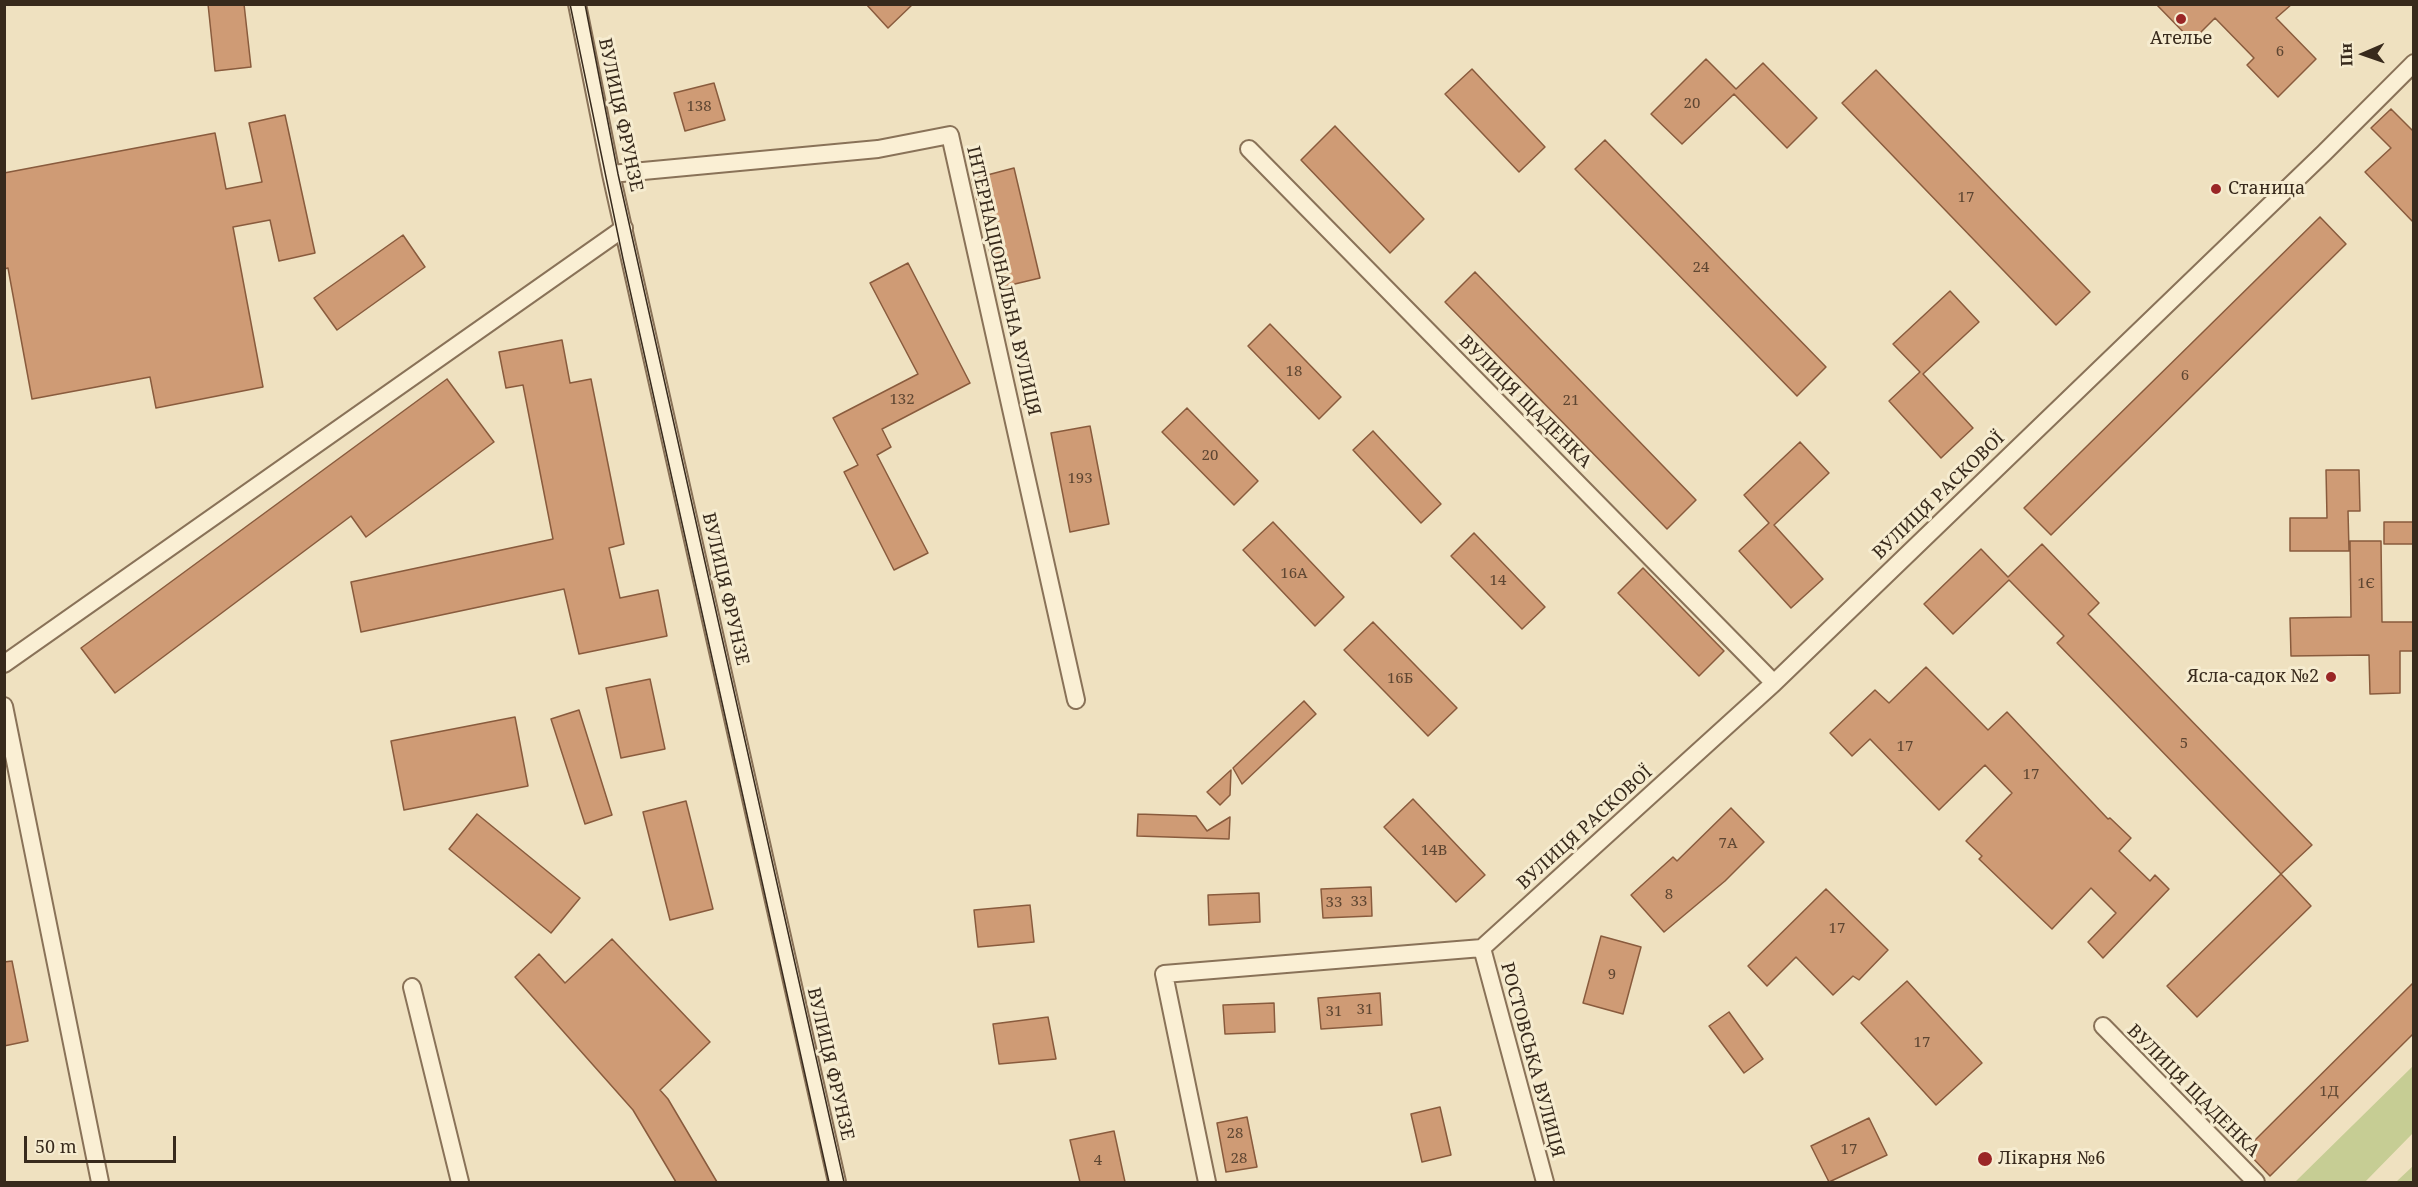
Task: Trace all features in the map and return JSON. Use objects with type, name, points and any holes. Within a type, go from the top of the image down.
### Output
[{"type":"street","name":"ВУЛИЦЯ ФРУНЗЕ","points":[[577,4],[611,174],[837,1182]]},
{"type":"street","name":"ВУЛИЦЯ РАСКОВОЇ","points":[[1482,948],[1774,683],[2324,153],[2414,63]]},
{"type":"street","name":"ІНТЕРНАЦІОНАЛЬНА ВУЛИЦЯ","points":[[611,174],[878,149],[950,135],[1076,700]]},
{"type":"street","name":"ВУЛИЦЯ ЩАДЕНКА","points":[[1249,149],[1774,683]]},
{"type":"street","points":[[4,664],[624,228]]},
{"type":"street","points":[[4,706],[99,1182]]},
{"type":"street","points":[[1207,1182],[1164,974],[1482,948]]},
{"type":"street","name":"РОСТОВСЬКА ВУЛИЦЯ","points":[[1482,948],[1545,1182]]},
{"type":"street","points":[[412,987],[460,1182]]},
{"type":"street","name":"ВУЛИЦЯ ЩАДЕНКА","points":[[2103,1026],[2256,1182]]},
{"type":"green space","points":[[2413,1066],[2413,1133],[2365,1182],[2295,1182]]},
{"type":"green space","points":[[2413,1166],[2413,1182],[2396,1182]]},
{"type":"building","points":[[208,4],[244,4],[251,67],[215,71]]},
{"type":"building","points":[[866,4],[913,4],[888,28]]},
{"type":"building","points":[[2156,4],[2292,4],[2276,18],[2316,59],[2278,97],[2247,65],[2254,58],[2215,18],[2192,41]]},
{"type":"building","points":[[1706,59],[1736,89],[1763,63],[1817,118],[1787,148],[1734,94],[1682,144],[1651,114]]},
{"type":"building","points":[[1472,69],[1545,147],[1519,172],[1445,94]]},
{"type":"building","points":[[1876,70],[2090,292],[2056,325],[1842,103]]},
{"type":"building","points":[[714,83],[725,120],[685,131],[674,93]]},
{"type":"building","points":[[2391,109],[2414,132],[2414,223],[2365,172],[2391,148],[2371,128]]},
{"type":"building","points":[[285,115],[315,253],[279,261],[270,220],[233,227],[263,387],[156,408],[150,377],[32,399],[8,268],[4,269],[4,173],[215,133],[226,189],[262,182],[249,123]]},
{"type":"building","points":[[1335,126],[1424,219],[1390,253],[1301,160]]},
{"type":"building","points":[[1605,140],[1826,367],[1797,396],[1575,169]]},
{"type":"building","points":[[1014,168],[1040,278],[998,288],[972,179]]},
{"type":"building","points":[[2320,217],[2346,244],[2051,535],[2024,508]]},
{"type":"building","points":[[403,235],[425,267],[337,330],[314,298]]},
{"type":"building","points":[[908,263],[970,383],[882,429],[891,447],[877,455],[928,553],[894,570],[844,472],[858,465],[833,418],[918,374],[870,283]]},
{"type":"building","points":[[1475,272],[1696,500],[1667,529],[1445,302]]},
{"type":"building","points":[[1950,291],[1979,322],[1923,374],[1973,428],[1941,458],[1889,401],[1920,372],[1893,344]]},
{"type":"building","points":[[1270,324],[1341,397],[1319,419],[1248,346]]},
{"type":"building","points":[[562,340],[570,383],[591,379],[624,544],[609,548],[620,598],[658,590],[667,636],[579,654],[564,589],[361,632],[351,582],[553,539],[523,385],[506,388],[499,352]]},
{"type":"building","points":[[447,379],[494,442],[366,537],[351,516],[115,693],[81,648]]},
{"type":"building","points":[[1187,408],[1258,481],[1234,505],[1162,432]]},
{"type":"building","points":[[1090,426],[1109,524],[1070,532],[1051,433]]},
{"type":"building","points":[[1373,431],[1441,504],[1421,523],[1353,450]]},
{"type":"building","points":[[1800,442],[1829,473],[1774,525],[1823,579],[1791,608],[1739,551],[1769,523],[1744,495]]},
{"type":"building","points":[[2326,470],[2359,470],[2360,511],[2348,511],[2349,551],[2290,551],[2290,518],[2327,518]]},
{"type":"building","points":[[1273,522],[1344,597],[1315,626],[1243,550]]},
{"type":"building","points":[[2384,522],[2414,522],[2414,544],[2384,544]]},
{"type":"building","points":[[1474,533],[1545,607],[1522,629],[1451,556]]},
{"type":"building","points":[[2350,541],[2381,541],[2382,622],[2414,622],[2414,651],[2400,651],[2400,693],[2370,694],[2369,655],[2291,656],[2290,618],[2351,617]]},
{"type":"building","points":[[2042,544],[2099,603],[2088,614],[2312,845],[2281,874],[2057,643],[2064,636],[2009,580],[1953,634],[1924,604],[1981,549],[2008,577]]},
{"type":"building","points":[[1643,568],[1724,651],[1699,676],[1618,593]]},
{"type":"building","points":[[1373,622],[1457,708],[1428,736],[1344,650]]},
{"type":"building","points":[[1926,667],[1988,730],[2007,712],[2108,819],[2110,818],[2131,838],[2119,851],[2150,881],[2155,875],[2169,889],[2103,958],[2088,942],[2116,913],[2091,888],[2052,929],[1979,859],[1982,856],[1966,841],[2012,793],[1985,765],[1939,810],[1870,739],[1852,756],[1830,733],[1875,690],[1889,703]]},
{"type":"building","points":[[650,679],[665,749],[621,758],[606,688]]},
{"type":"building","points":[[1304,701],[1316,714],[1242,784],[1233,768]]},
{"type":"building","points":[[579,710],[612,815],[585,824],[551,719]]},
{"type":"building","points":[[515,717],[528,786],[404,810],[391,741]]},
{"type":"building","points":[[1231,770],[1230,795],[1220,805],[1207,792]]},
{"type":"building","points":[[1413,799],[1485,875],[1456,902],[1384,827]]},
{"type":"building","points":[[686,801],[713,909],[670,920],[643,812]]},
{"type":"building","points":[[1731,808],[1764,842],[1725,881],[1664,932],[1631,895],[1673,857],[1677,861]]},
{"type":"building","points":[[477,814],[580,898],[551,933],[449,849]]},
{"type":"building","points":[[1138,814],[1196,816],[1207,831],[1230,817],[1229,839],[1137,836]]},
{"type":"building","points":[[2281,874],[2311,906],[2197,1017],[2167,986]]},
{"type":"building","points":[[1371,887],[1372,916],[1323,918],[1321,889]]},
{"type":"building","points":[[1826,889],[1888,950],[1859,980],[1853,976],[1833,995],[1796,957],[1767,986],[1748,966]]},
{"type":"building","points":[[1259,893],[1260,922],[1209,925],[1208,895]]},
{"type":"building","points":[[1030,905],[1034,942],[978,947],[974,910]]},
{"type":"building","points":[[1601,936],[1641,947],[1623,1014],[1583,1003]]},
{"type":"building","points":[[612,939],[710,1042],[660,1090],[668,1099],[717,1182],[676,1182],[633,1110],[515,977],[539,954],[565,983]]},
{"type":"building","points":[[12,961],[28,1041],[4,1046],[4,962]]},
{"type":"building","points":[[1907,981],[1982,1063],[1936,1105],[1861,1023]]},
{"type":"building","points":[[2414,982],[2414,1033],[2270,1176],[2245,1150]]},
{"type":"building","points":[[1380,993],[1382,1025],[1321,1029],[1318,998]]},
{"type":"building","points":[[1274,1003],[1275,1032],[1225,1034],[1223,1005]]},
{"type":"building","points":[[1729,1012],[1763,1059],[1744,1073],[1709,1026]]},
{"type":"building","points":[[1048,1017],[1056,1059],[999,1064],[993,1024]]},
{"type":"building","points":[[1440,1107],[1451,1155],[1422,1162],[1411,1114]]},
{"type":"building","points":[[1247,1117],[1257,1167],[1226,1172],[1217,1123]]},
{"type":"building","points":[[1869,1118],[1887,1155],[1829,1182],[1811,1146]]},
{"type":"building","points":[[1114,1131],[1125,1182],[1080,1182],[1070,1140]]},
{"type":"tram line","points":[[570,4],[623,259],[829,1182]]},
{"type":"tram line","points":[[585,4],[618,174],[844,1182]]},
{"type":"place","name":"Ателье","points":[[2181,19]]},
{"type":"place","name":"Станица","points":[[2216,189]]},
{"type":"place","name":"Ясла-садок №2","points":[[2331,677]]},
{"type":"place","name":"Лікарня №6","points":[[1985,1159]]}]
